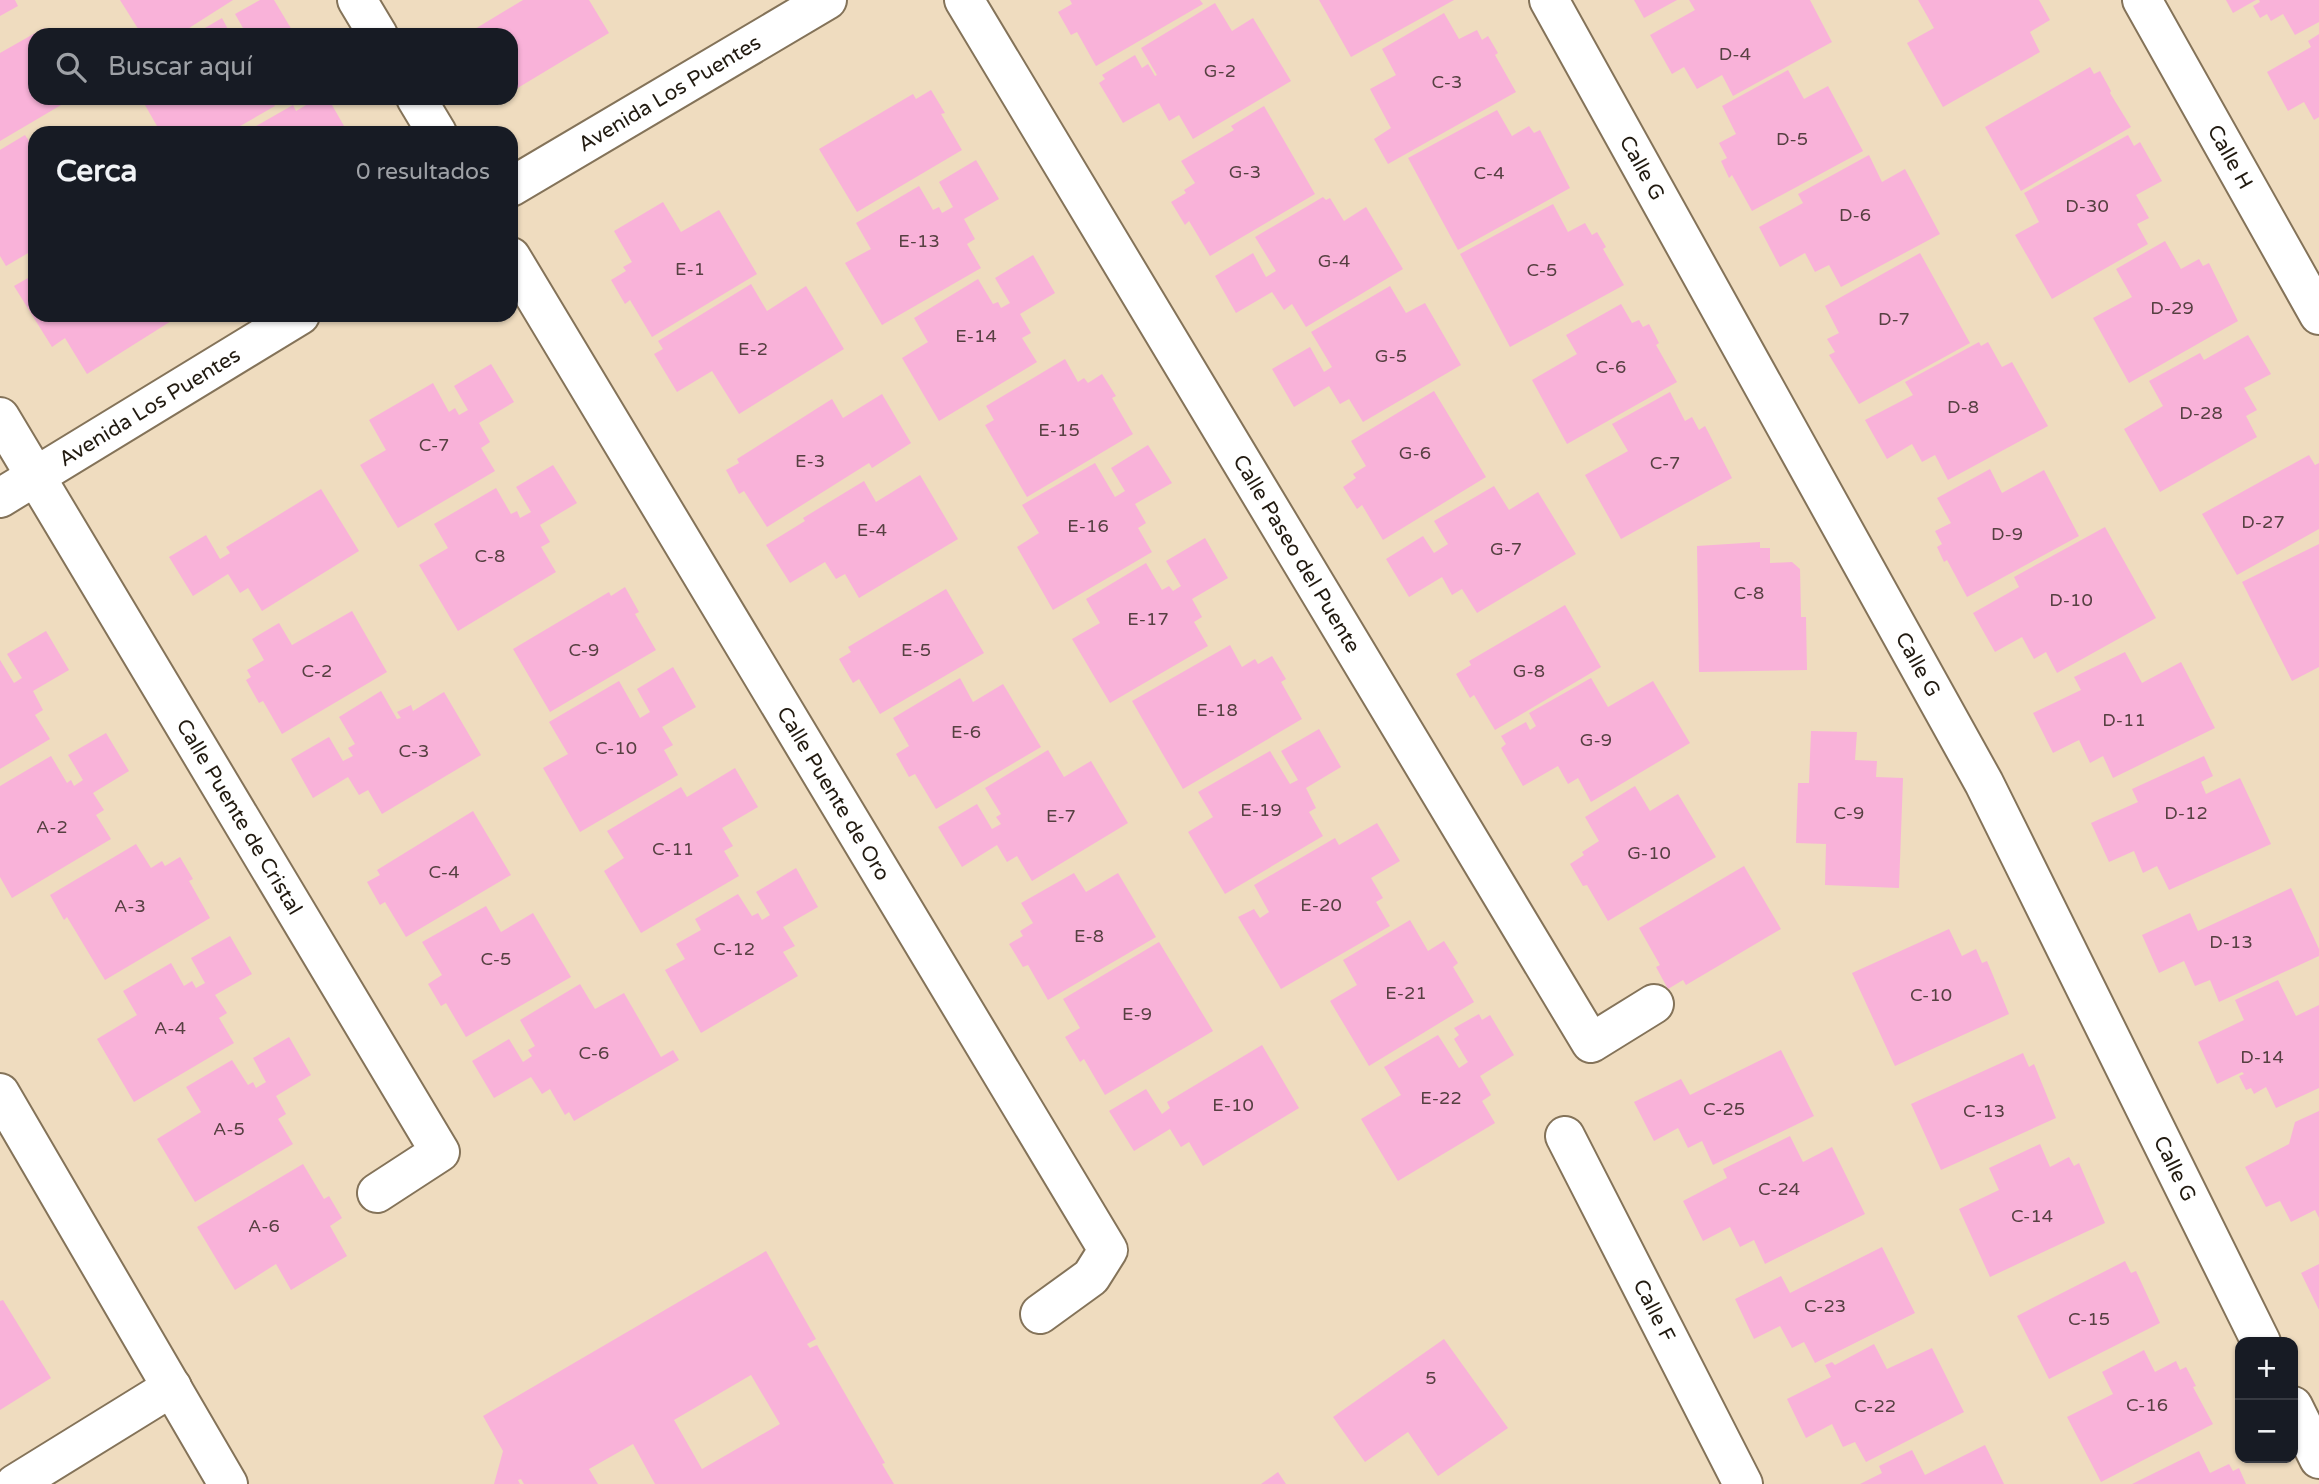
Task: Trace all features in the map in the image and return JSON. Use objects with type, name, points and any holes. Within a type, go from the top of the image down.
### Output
[{"type":"street","points":[[357,0],[374,28]]},
{"type":"street","name":"Avenida Los Puentes","points":[[518,183],[827,0]]},
{"type":"street","name":"Calle Paseo del Puente","points":[[964,0],[1591,1043],[1654,1004]]},
{"type":"street","name":"Calle G","points":[[1549,0],[1984,783],[2259,1337]]},
{"type":"street","name":"Calle H","points":[[2143,0],[2319,316]]},
{"type":"street","points":[[420,105],[433,126]]},
{"type":"street","name":"Calle Puente de Oro","points":[[518,269],[1108,1251],[1091,1277],[1041,1314]]},
{"type":"street","name":"Avenida Los Puentes","points":[[0,498],[289,322]]},
{"type":"street","name":"Calle Puente de Cristal","points":[[0,417],[440,1152],[377,1193]]},
{"type":"street","points":[[0,1093],[228,1484]]},
{"type":"street","name":"Calle F","points":[[1565,1136],[1743,1484]]},
{"type":"street","points":[[15,1484],[172,1387]]},
{"type":"street","points":[[2298,1416],[2319,1459]]},
{"type":"building","points":[[0,0],[15,0],[18,6],[0,16]]},
{"type":"building","points":[[120,0],[233,0],[189,28],[138,28]]},
{"type":"building","points":[[260,0],[274,0],[291,28],[243,28],[235,14]]},
{"type":"building","points":[[523,0],[589,0],[609,33],[518,88],[518,28],[477,28]]},
{"type":"building","points":[[1070,0],[1200,0],[1203,4],[1096,66],[1077,32],[1071,35],[1058,12],[1072,4]]},
{"type":"building","points":[[1319,0],[1454,0],[1351,57]]},
{"type":"building","points":[[1634,0],[1677,0],[1644,18]]},
{"type":"building","points":[[1689,0],[1810,0],[1832,42],[1733,96],[1722,75],[1697,89],[1684,67],[1672,74],[1650,35],[1695,10]]},
{"type":"building","points":[[1918,0],[2039,0],[2050,20],[2030,32],[2040,52],[1943,107],[1907,43],[1934,28]]},
{"type":"building","points":[[2226,0],[2256,0],[2233,13]]},
{"type":"building","points":[[2259,0],[2319,0],[2319,22],[2295,35],[2283,14],[2271,21],[2267,14],[2260,18],[2253,6],[2260,2]]},
{"type":"building","points":[[1215,3],[1232,31],[1253,18],[1291,81],[1193,139],[1179,115],[1169,121],[1159,103],[1123,123],[1099,83],[1105,79],[1102,75],[1135,55],[1142,68],[1148,64],[1155,76],[1157,75],[1141,48]]},
{"type":"building","points":[[1444,13],[1459,39],[1477,30],[1482,40],[1488,36],[1498,53],[1495,55],[1516,92],[1388,164],[1374,139],[1391,128],[1370,89],[1396,75],[1382,49]]},
{"type":"building","points":[[222,18],[227,28],[205,28]]},
{"type":"building","points":[[2319,34],[2319,117],[2314,120],[2304,102],[2288,111],[2267,72],[2311,47],[2308,41]]},
{"type":"building","points":[[28,37],[28,105],[61,105],[0,141],[0,53]]},
{"type":"building","points":[[2090,67],[2094,74],[2100,71],[2131,127],[2021,191],[1985,127]]},
{"type":"building","points":[[1788,70],[1804,99],[1828,86],[1863,151],[1752,211],[1732,175],[1729,178],[1721,161],[1727,158],[1719,143],[1736,134],[1722,106]]},
{"type":"building","points":[[931,90],[945,113],[941,114],[962,150],[857,212],[819,149],[913,94],[916,99]]},
{"type":"building","points":[[145,105],[275,106],[240,126],[157,126]]},
{"type":"building","points":[[293,105],[296,111],[306,105],[332,105],[344,126],[256,126]]},
{"type":"building","points":[[1264,106],[1315,194],[1210,256],[1189,221],[1185,225],[1171,202],[1186,193],[1184,190],[1195,183],[1181,161],[1234,130],[1231,126]]},
{"type":"building","points":[[1497,110],[1512,136],[1529,126],[1534,133],[1540,130],[1570,188],[1458,250],[1408,158]]},
{"type":"building","points":[[25,135],[28,140],[28,253],[6,266],[0,256],[0,150]]},
{"type":"building","points":[[2128,135],[2134,146],[2140,142],[2162,181],[2136,195],[2149,218],[2137,224],[2148,244],[2052,299],[2015,235],[2039,222],[2024,193]]},
{"type":"building","points":[[1869,155],[1882,182],[1905,169],[1940,234],[1841,287],[1829,265],[1815,272],[1805,253],[1780,267],[1759,227],[1803,203],[1798,194]]},
{"type":"building","points":[[976,160],[999,199],[964,219],[975,239],[967,244],[981,268],[882,325],[845,263],[871,249],[856,223],[919,186],[933,210],[939,207],[942,213],[953,207],[939,182]]},
{"type":"building","points":[[1323,197],[1326,200],[1330,198],[1344,221],[1366,207],[1403,269],[1306,327],[1292,304],[1284,310],[1272,292],[1236,313],[1215,276],[1253,253],[1266,277],[1276,271],[1255,237]]},
{"type":"building","points":[[663,202],[681,232],[719,210],[757,274],[652,337],[630,300],[625,304],[611,280],[626,271],[623,267],[632,262],[614,231]]},
{"type":"building","points":[[1553,204],[1568,232],[1585,223],[1592,235],[1597,232],[1606,247],[1603,249],[1624,285],[1510,347],[1460,254]]},
{"type":"building","points":[[2165,241],[2181,269],[2199,259],[2203,266],[2209,263],[2238,321],[2129,383],[2093,318],[2132,297],[2116,269]]},
{"type":"building","points":[[1920,253],[1970,343],[1859,404],[1829,355],[1835,352],[1827,339],[1839,333],[1825,306]]},
{"type":"building","points":[[1033,255],[1055,293],[1020,314],[1031,333],[1022,338],[1037,362],[939,421],[902,358],[928,342],[914,318],[978,279],[993,304],[998,302],[1001,308],[1010,303],[995,278]]},
{"type":"building","points":[[28,278],[28,308],[14,286]]},
{"type":"building","points":[[751,284],[767,311],[806,286],[844,349],[739,414],[712,371],[677,392],[654,354],[663,349],[658,341]]},
{"type":"building","points":[[1390,286],[1406,313],[1425,303],[1461,365],[1363,422],[1349,399],[1340,404],[1329,386],[1294,407],[1272,369],[1310,347],[1324,372],[1332,367],[1311,332]]},
{"type":"building","points":[[1621,304],[1632,323],[1639,320],[1643,327],[1649,324],[1659,343],[1656,345],[1677,382],[1567,444],[1532,380],[1577,354],[1566,335]]},
{"type":"building","points":[[36,322],[170,322],[87,374],[65,338],[52,347]]},
{"type":"building","points":[[2248,335],[2271,374],[2244,388],[2257,410],[2246,416],[2257,437],[2160,492],[2124,429],[2163,406],[2149,381],[2200,353],[2204,360]]},
{"type":"building","points":[[1979,342],[1981,346],[1988,342],[2002,367],[2012,362],[2048,426],[1948,480],[1935,455],[1922,462],[1912,444],[1887,459],[1865,420],[1913,395],[1905,382]]},
{"type":"building","points":[[1065,359],[1078,382],[1084,378],[1088,383],[1102,374],[1116,396],[1112,398],[1133,434],[1027,497],[985,425],[994,420],[986,406]]},
{"type":"building","points":[[491,364],[514,402],[479,423],[490,442],[481,448],[495,471],[398,528],[360,465],[386,450],[369,420],[433,383],[449,412],[455,408],[459,415],[468,410],[454,386]]},
{"type":"building","points":[[1434,391],[1486,477],[1383,540],[1362,505],[1357,509],[1343,487],[1356,478],[1353,474],[1366,466],[1351,441]]},
{"type":"building","points":[[1670,392],[1685,421],[1692,417],[1699,430],[1705,426],[1732,478],[1621,539],[1585,475],[1628,451],[1612,424]]},
{"type":"building","points":[[882,394],[911,443],[872,468],[869,463],[767,527],[744,491],[739,494],[726,470],[739,463],[737,459],[832,399],[843,418]]},
{"type":"building","points":[[1148,445],[1172,483],[1135,504],[1146,523],[1138,528],[1152,552],[1053,610],[1017,547],[1039,533],[1022,505],[1095,463],[1115,497],[1125,491],[1111,468]]},
{"type":"building","points":[[2309,455],[2315,465],[2319,463],[2319,529],[2237,575],[2202,514]]},
{"type":"building","points":[[553,465],[577,503],[540,525],[550,542],[541,547],[556,572],[458,631],[419,565],[448,548],[434,524],[496,488],[511,514],[517,511],[520,518],[531,512],[516,487]]},
{"type":"building","points":[[1990,469],[2002,493],[2044,470],[2079,536],[1967,597],[1937,547],[1942,544],[1935,531],[1951,523],[1937,498]]},
{"type":"building","points":[[920,475],[958,539],[859,598],[845,574],[836,579],[825,562],[790,583],[766,545],[805,521],[803,518],[864,481],[876,502]]},
{"type":"building","points":[[1494,486],[1509,510],[1538,492],[1576,554],[1477,613],[1462,589],[1452,595],[1442,577],[1409,597],[1386,559],[1423,536],[1434,553],[1448,544],[1434,521]]},
{"type":"building","points":[[321,489],[359,551],[262,611],[248,588],[240,593],[228,574],[193,596],[169,557],[206,535],[220,559],[230,553],[226,547]]},
{"type":"building","points":[[2105,527],[2156,618],[2057,673],[2046,652],[2034,659],[2022,637],[1995,652],[1973,613],[2019,587],[2014,577]]},
{"type":"building","points":[[1205,538],[1228,578],[1192,599],[1202,617],[1194,622],[1208,646],[1110,703],[1072,639],[1100,623],[1086,599],[1146,563],[1162,590],[1169,586],[1173,591],[1181,586],[1166,561]]},
{"type":"building","points":[[1760,542],[1760,548],[1770,548],[1770,563],[1792,562],[1800,569],[1801,617],[1806,617],[1807,670],[1699,672],[1697,546]]},
{"type":"building","points":[[2319,544],[2319,667],[2292,681],[2242,582]]},
{"type":"building","points":[[625,587],[639,612],[635,614],[656,650],[550,712],[513,649],[609,592],[611,596]]},
{"type":"building","points":[[946,589],[984,653],[880,714],[859,679],[853,683],[839,659],[851,652],[848,647]]},
{"type":"building","points":[[1565,605],[1601,667],[1495,730],[1474,695],[1470,698],[1456,674],[1471,665],[1469,661]]},
{"type":"building","points":[[352,611],[387,672],[282,734],[263,701],[259,703],[246,680],[251,677],[247,670],[264,660],[252,639],[279,623],[292,645]]},
{"type":"building","points":[[46,631],[69,670],[33,691],[43,710],[35,715],[50,739],[0,769],[0,660],[14,683],[22,678],[7,654]]},
{"type":"building","points":[[1230,645],[1242,667],[1255,659],[1258,664],[1272,656],[1286,679],[1281,682],[1302,719],[1183,789],[1132,701]]},
{"type":"building","points":[[2125,652],[2142,683],[2181,662],[2215,728],[2113,778],[2103,756],[2090,763],[2079,740],[2053,753],[2033,713],[2081,690],[2074,677]]},
{"type":"building","points":[[673,667],[696,707],[662,727],[673,745],[664,750],[678,775],[580,832],[543,768],[568,754],[549,722],[619,681],[640,718],[650,712],[637,689]]},
{"type":"building","points":[[960,678],[973,702],[1003,684],[1041,747],[936,809],[915,774],[909,777],[896,754],[909,746],[893,718]]},
{"type":"building","points":[[1591,678],[1608,707],[1653,681],[1690,743],[1591,802],[1578,778],[1568,784],[1558,766],[1523,786],[1501,748],[1506,744],[1501,736],[1526,722],[1530,730],[1536,726],[1529,713]]},
{"type":"building","points":[[381,691],[397,719],[401,718],[397,712],[411,705],[413,711],[444,692],[481,755],[382,814],[368,790],[359,795],[348,777],[313,798],[291,759],[329,737],[343,761],[353,756],[348,748],[355,744],[339,717]]},
{"type":"building","points":[[1319,729],[1341,767],[1306,788],[1316,808],[1309,812],[1323,836],[1225,894],[1188,832],[1213,817],[1198,792],[1270,751],[1290,784],[1298,780],[1281,751]]},
{"type":"building","points":[[1811,731],[1857,732],[1855,760],[1877,761],[1876,777],[1903,778],[1899,888],[1825,885],[1826,844],[1796,843],[1798,783],[1809,783]]},
{"type":"building","points":[[106,733],[129,771],[93,793],[104,810],[96,815],[111,839],[12,898],[0,877],[0,786],[51,756],[67,783],[71,780],[74,786],[83,780],[68,755]]},
{"type":"building","points":[[1048,750],[1064,777],[1091,761],[1128,823],[1032,881],[1017,856],[1007,862],[997,845],[962,867],[938,827],[977,804],[992,829],[1001,824],[996,817],[1001,814],[985,788]]},
{"type":"building","points":[[2204,756],[2213,776],[2201,782],[2206,794],[2240,778],[2271,844],[2169,890],[2157,866],[2143,873],[2134,851],[2109,862],[2091,823],[2138,802],[2132,789]]},
{"type":"building","points":[[735,768],[758,807],[722,828],[733,846],[724,851],[739,876],[641,933],[604,871],[624,858],[607,831],[681,787],[687,797]]},
{"type":"building","points":[[1635,786],[1650,811],[1678,794],[1716,857],[1608,921],[1587,885],[1583,886],[1570,864],[1599,841],[1585,817]]},
{"type":"building","points":[[473,811],[511,875],[406,937],[385,902],[380,905],[367,882],[380,875],[377,870]]},
{"type":"building","points":[[1377,823],[1400,861],[1371,878],[1383,898],[1376,902],[1390,926],[1281,989],[1238,917],[1254,909],[1260,918],[1269,912],[1254,885],[1335,838],[1339,845]]},
{"type":"building","points":[[136,844],[151,868],[162,861],[165,866],[180,857],[193,879],[189,881],[210,918],[105,980],[67,917],[64,920],[50,895]]},
{"type":"building","points":[[1744,866],[1781,929],[1686,985],[1683,980],[1668,989],[1656,967],[1660,965],[1639,928]]},
{"type":"building","points":[[796,868],[818,907],[783,927],[795,946],[783,952],[798,976],[701,1033],[665,970],[685,959],[676,944],[701,930],[695,919],[738,894],[752,916],[758,913],[762,920],[770,915],[756,892]]},
{"type":"building","points":[[1074,873],[1086,892],[1118,873],[1156,937],[1048,1000],[1028,965],[1023,967],[1009,944],[1023,936],[1020,931],[1033,923],[1021,903]]},
{"type":"building","points":[[2291,888],[2319,949],[2319,956],[2219,1002],[2210,980],[2195,986],[2184,961],[2159,973],[2142,935],[2190,913],[2198,931]]},
{"type":"building","points":[[486,906],[501,932],[533,913],[571,977],[466,1037],[446,1003],[441,1006],[428,984],[442,975],[422,942]]},
{"type":"building","points":[[1410,920],[1428,951],[1444,941],[1458,963],[1453,967],[1474,1002],[1369,1066],[1330,1001],[1357,985],[1343,960]]},
{"type":"building","points":[[1949,929],[1962,956],[1976,949],[1982,963],[1987,961],[2009,1014],[1895,1066],[1852,973]]},
{"type":"building","points":[[230,936],[252,974],[215,995],[227,1013],[219,1018],[234,1043],[134,1102],[97,1039],[137,1015],[123,991],[171,963],[184,986],[192,981],[196,988],[205,983],[191,958]]},
{"type":"building","points":[[1159,942],[1213,1031],[1105,1095],[1084,1059],[1080,1062],[1065,1037],[1080,1028],[1063,999]]},
{"type":"building","points":[[2278,980],[2296,1016],[2319,1005],[2319,1088],[2276,1108],[2266,1087],[2254,1094],[2251,1088],[2246,1090],[2239,1076],[2244,1074],[2242,1072],[2217,1084],[2198,1042],[2244,1020],[2235,1000]]},
{"type":"building","points":[[580,984],[595,1009],[624,993],[661,1057],[673,1050],[679,1060],[574,1121],[569,1112],[565,1115],[550,1089],[542,1094],[531,1077],[494,1098],[472,1061],[509,1039],[523,1062],[532,1056],[528,1050],[535,1046],[520,1020]]},
{"type":"building","points":[[1479,1014],[1482,1020],[1490,1015],[1514,1055],[1480,1076],[1491,1095],[1482,1101],[1495,1123],[1398,1181],[1361,1119],[1401,1095],[1384,1067],[1438,1035],[1459,1068],[1468,1062],[1454,1039],[1459,1035],[1454,1028]]},
{"type":"building","points":[[289,1037],[311,1075],[276,1096],[286,1114],[278,1119],[293,1144],[195,1202],[157,1139],[201,1112],[186,1087],[232,1060],[248,1085],[253,1082],[256,1088],[266,1082],[253,1058]]},
{"type":"building","points":[[1262,1045],[1299,1108],[1203,1166],[1189,1142],[1181,1147],[1170,1129],[1134,1151],[1109,1111],[1146,1089],[1162,1114],[1170,1108],[1167,1102]]},
{"type":"building","points":[[1781,1050],[1814,1116],[1713,1165],[1702,1141],[1688,1148],[1678,1128],[1654,1141],[1634,1102],[1681,1079],[1690,1095]]},
{"type":"building","points":[[2023,1053],[2029,1067],[2034,1064],[2056,1118],[1941,1170],[1911,1104]]},
{"type":"building","points":[[2319,1111],[2319,1218],[2315,1210],[2291,1222],[2280,1201],[2266,1207],[2245,1167],[2289,1144],[2295,1122]]},
{"type":"building","points":[[1790,1136],[1803,1162],[1832,1147],[1865,1214],[1765,1264],[1754,1240],[1740,1247],[1730,1227],[1703,1241],[1683,1201],[1727,1178],[1723,1169]]},
{"type":"building","points":[[2040,1144],[2050,1167],[2069,1157],[2074,1166],[2079,1163],[2105,1223],[1990,1277],[1959,1209],[1999,1190],[1989,1168]]},
{"type":"building","points":[[303,1164],[324,1199],[329,1196],[342,1218],[330,1226],[347,1256],[291,1290],[276,1264],[235,1290],[197,1227]]},
{"type":"building","points":[[1882,1247],[1915,1313],[1815,1363],[1804,1342],[1792,1348],[1780,1326],[1754,1339],[1735,1299],[1781,1276],[1790,1293]]},
{"type":"building","points":[[766,1251],[816,1339],[807,1344],[810,1348],[817,1345],[885,1463],[882,1464],[894,1484],[655,1484],[633,1444],[589,1469],[598,1484],[524,1484],[521,1479],[518,1480],[520,1484],[494,1484],[503,1451],[483,1416]],"holes":[[[751,1375],[780,1424],[702,1469],[674,1420]]]},
{"type":"building","points":[[2125,1261],[2131,1273],[2136,1271],[2160,1323],[2049,1379],[2017,1316]]},
{"type":"building","points":[[2319,1264],[2319,1310],[2301,1273]]},
{"type":"building","points":[[3,1300],[51,1378],[0,1410],[0,1301]]},
{"type":"building","points":[[1444,1339],[1508,1428],[1438,1476],[1408,1432],[1365,1462],[1333,1417]]},
{"type":"building","points":[[1874,1344],[1887,1369],[1932,1348],[1964,1412],[1866,1462],[1855,1442],[1843,1447],[1832,1424],[1806,1438],[1787,1399],[1831,1377],[1825,1365],[1832,1362],[1835,1365]]},
{"type":"building","points":[[2144,1350],[2155,1372],[2176,1361],[2180,1370],[2186,1367],[2196,1386],[2193,1387],[2213,1424],[2101,1482],[2067,1417],[2113,1394],[2102,1372]]},
{"type":"building","points":[[1985,1445],[2004,1484],[1860,1484],[1882,1473],[1879,1466],[1912,1450],[1925,1475]]},
{"type":"building","points":[[2199,1451],[2210,1473],[2229,1464],[2233,1471],[2239,1468],[2246,1484],[2132,1484]]},
{"type":"building","points":[[1278,1472],[1286,1484],[1261,1484]]}]
